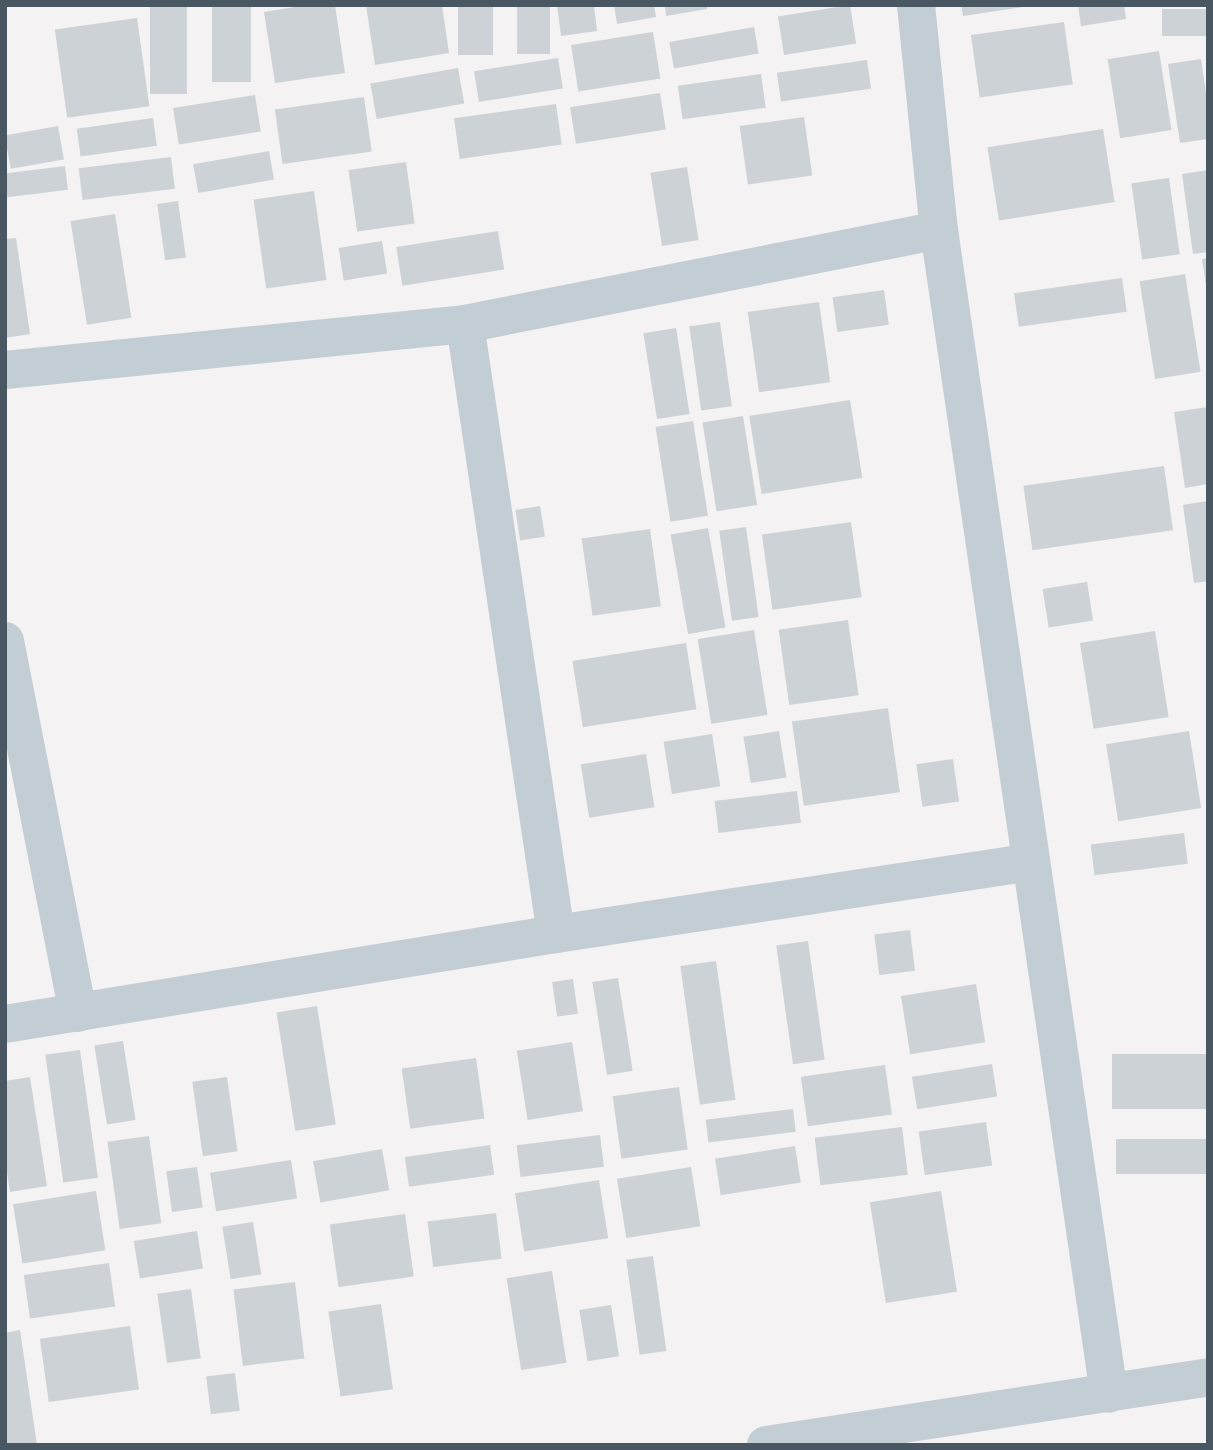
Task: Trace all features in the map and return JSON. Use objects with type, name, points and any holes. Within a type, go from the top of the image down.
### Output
[{"type":"street","points":[[916,5],[939,230],[1109,1394]]},
{"type":"street","points":[[5,370],[465,324],[939,230]]},
{"type":"street","points":[[465,324],[556,934]]},
{"type":"street","points":[[5,641],[78,1013]]},
{"type":"street","points":[[5,1024],[556,934],[1030,862]]},
{"type":"street","points":[[766,1445],[1208,1377]]},
{"type":"building","points":[[150,5],[187,5],[187,94],[150,94]]},
{"type":"building","points":[[212,5],[251,5],[251,82],[212,82]]},
{"type":"building","points":[[307,5],[335,5],[345,73],[275,83],[264,12]]},
{"type":"building","points":[[366,5],[442,5],[449,53],[375,65]]},
{"type":"building","points":[[458,5],[493,5],[493,55],[458,55]]},
{"type":"building","points":[[517,5],[550,5],[550,54],[517,54]]},
{"type":"building","points":[[557,5],[594,5],[597,31],[561,36]]},
{"type":"building","points":[[614,5],[654,5],[656,17],[617,24]]},
{"type":"building","points":[[665,5],[707,5],[707,9],[666,16]]},
{"type":"building","points":[[850,5],[856,44],[784,55],[778,16]]},
{"type":"building","points":[[961,5],[1023,5],[1023,7],[963,16]]},
{"type":"building","points":[[1078,5],[1124,5],[1126,19],[1081,26]]},
{"type":"building","points":[[1162,9],[1208,9],[1208,36],[1162,36]]},
{"type":"building","points":[[137,18],[149,106],[67,118],[55,30]]},
{"type":"building","points":[[1064,22],[1073,84],[980,97],[971,35]]},
{"type":"building","points":[[754,27],[759,54],[674,69],[669,42]]},
{"type":"building","points":[[653,32],[660,78],[578,91],[571,45]]},
{"type":"building","points":[[1159,51],[1172,130],[1120,138],[1108,59]]},
{"type":"building","points":[[558,58],[563,89],[479,102],[474,71]]},
{"type":"building","points":[[1201,59],[1208,107],[1208,139],[1180,143],[1168,64]]},
{"type":"building","points":[[867,60],[871,89],[781,101],[777,73]]},
{"type":"building","points":[[458,68],[464,103],[377,119],[370,83]]},
{"type":"building","points":[[761,74],[766,108],[683,119],[678,86]]},
{"type":"building","points":[[660,93],[666,130],[576,144],[570,107]]},
{"type":"building","points":[[255,95],[261,132],[179,145],[173,108]]},
{"type":"building","points":[[364,97],[372,151],[283,164],[275,110]]},
{"type":"building","points":[[556,104],[562,145],[460,159],[454,118]]},
{"type":"building","points":[[804,117],[812,175],[748,184],[740,126]]},
{"type":"building","points":[[153,118],[157,146],[81,156],[77,129]]},
{"type":"building","points":[[58,126],[64,159],[11,169],[5,135]]},
{"type":"building","points":[[1103,129],[1115,202],[999,220],[987,147]]},
{"type":"building","points":[[269,151],[274,180],[198,193],[193,164]]},
{"type":"building","points":[[171,157],[175,189],[83,200],[79,168]]},
{"type":"building","points":[[406,162],[415,223],[357,231],[349,170]]},
{"type":"building","points":[[65,166],[68,190],[7,197],[5,173]]},
{"type":"building","points":[[687,167],[699,240],[662,246],[650,173]]},
{"type":"building","points":[[1208,170],[1208,252],[1193,254],[1182,174]]},
{"type":"building","points":[[1169,178],[1180,254],[1142,260],[1131,183]]},
{"type":"building","points":[[314,191],[327,280],[266,289],[254,199]]},
{"type":"building","points":[[178,201],[186,257],[165,260],[157,204]]},
{"type":"building","points":[[115,214],[131,318],[87,325],[71,221]]},
{"type":"building","points":[[498,231],[504,270],[402,286],[396,247]]},
{"type":"building","points":[[16,238],[30,334],[5,338],[5,239]]},
{"type":"building","points":[[382,241],[387,274],[344,280],[339,248]]},
{"type":"building","points":[[1208,258],[1208,285],[1206,285],[1202,259]]},
{"type":"building","points":[[1185,274],[1200,372],[1155,379],[1140,281]]},
{"type":"building","points":[[1122,278],[1127,312],[1019,327],[1014,293]]},
{"type":"building","points":[[884,290],[889,325],[837,332],[833,297]]},
{"type":"building","points":[[819,302],[830,382],[759,392],[748,312]]},
{"type":"building","points":[[720,322],[732,406],[701,410],[689,326]]},
{"type":"building","points":[[676,328],[690,414],[657,419],[643,333]]},
{"type":"building","points":[[850,400],[862,478],[762,494],[749,416]]},
{"type":"building","points":[[1208,407],[1208,484],[1185,488],[1174,412]]},
{"type":"building","points":[[743,416],[757,505],[717,511],[703,422]]},
{"type":"building","points":[[693,421],[708,516],[670,522],[655,427]]},
{"type":"building","points":[[1164,466],[1173,530],[1032,550],[1023,486]]},
{"type":"building","points":[[1208,501],[1208,581],[1194,583],[1183,505]]},
{"type":"building","points":[[540,506],[545,537],[520,541],[515,510]]},
{"type":"building","points":[[851,522],[862,597],[772,610],[762,535]]},
{"type":"building","points":[[746,527],[759,617],[732,621],[719,531]]},
{"type":"building","points":[[708,528],[726,627],[688,634],[671,535]]},
{"type":"building","points":[[650,529],[661,606],[593,616],[582,539]]},
{"type":"building","points":[[1087,582],[1093,621],[1049,628],[1043,589]]},
{"type":"building","points":[[848,620],[859,695],[789,705],[779,630]]},
{"type":"building","points":[[754,630],[767,715],[711,724],[698,639]]},
{"type":"building","points":[[1155,631],[1169,717],[1094,729],[1080,643]]},
{"type":"building","points":[[686,643],[696,709],[583,727],[572,661]]},
{"type":"building","points":[[888,708],[900,792],[804,806],[792,721]]},
{"type":"building","points":[[779,731],[786,777],[751,783],[743,737]]},
{"type":"building","points":[[1189,731],[1201,808],[1118,821],[1106,744]]},
{"type":"building","points":[[712,734],[720,786],[672,794],[664,742]]},
{"type":"building","points":[[646,754],[654,807],[589,818],[581,764]]},
{"type":"building","points":[[953,759],[959,802],[922,807],[916,764]]},
{"type":"building","points":[[797,791],[801,823],[719,833],[715,801]]},
{"type":"building","points":[[1184,833],[1188,864],[1094,875],[1091,844]]},
{"type":"building","points":[[910,930],[915,971],[879,975],[874,934]]},
{"type":"building","points":[[808,941],[825,1060],[793,1064],[776,945]]},
{"type":"building","points":[[716,961],[735,1100],[700,1105],[680,966]]},
{"type":"building","points":[[618,978],[633,1071],[607,1075],[592,982]]},
{"type":"building","points":[[573,979],[578,1014],[557,1017],[552,982]]},
{"type":"building","points":[[976,984],[985,1042],[910,1054],[901,996]]},
{"type":"building","points":[[317,1006],[336,1125],[295,1131],[277,1012]]},
{"type":"building","points":[[123,1041],[136,1120],[107,1125],[94,1046]]},
{"type":"building","points":[[572,1042],[583,1111],[528,1120],[517,1051]]},
{"type":"building","points":[[80,1050],[98,1178],[63,1183],[45,1055]]},
{"type":"building","points":[[1112,1054],[1208,1054],[1208,1109],[1112,1109]]},
{"type":"building","points":[[476,1058],[484,1118],[410,1129],[402,1068]]},
{"type":"building","points":[[992,1064],[997,1097],[917,1109],[912,1077]]},
{"type":"building","points":[[885,1065],[892,1115],[808,1126],[801,1077]]},
{"type":"building","points":[[30,1077],[47,1186],[10,1192],[5,1159],[5,1081]]},
{"type":"building","points":[[227,1077],[237,1151],[203,1156],[192,1082]]},
{"type":"building","points":[[679,1087],[688,1149],[621,1159],[613,1096]]},
{"type":"building","points":[[793,1109],[796,1132],[708,1143],[706,1120]]},
{"type":"building","points":[[986,1122],[992,1166],[925,1175],[919,1131]]},
{"type":"building","points":[[902,1127],[908,1175],[821,1185],[815,1138]]},
{"type":"building","points":[[600,1135],[604,1167],[521,1177],[517,1145]]},
{"type":"building","points":[[149,1136],[161,1223],[120,1229],[107,1142]]},
{"type":"building","points":[[1116,1139],[1208,1139],[1208,1174],[1116,1174]]},
{"type":"building","points":[[490,1145],[494,1175],[409,1187],[405,1157]]},
{"type":"building","points":[[795,1146],[801,1183],[721,1195],[715,1159]]},
{"type":"building","points":[[382,1149],[389,1190],[320,1203],[313,1161]]},
{"type":"building","points":[[291,1160],[297,1199],[216,1211],[210,1173]]},
{"type":"building","points":[[197,1167],[203,1208],[172,1212],[166,1171]]},
{"type":"building","points":[[691,1167],[700,1226],[626,1238],[617,1179]]},
{"type":"building","points":[[599,1180],[608,1238],[524,1252],[515,1193]]},
{"type":"building","points":[[96,1191],[105,1250],[22,1263],[13,1204]]},
{"type":"building","points":[[941,1191],[957,1292],[886,1303],[870,1202]]},
{"type":"building","points":[[496,1213],[502,1259],[433,1267],[428,1221]]},
{"type":"building","points":[[405,1214],[414,1276],[339,1287],[330,1225]]},
{"type":"building","points":[[253,1222],[261,1274],[231,1279],[222,1227]]},
{"type":"building","points":[[197,1231],[203,1269],[140,1279],[134,1241]]},
{"type":"building","points":[[653,1256],[666,1351],[640,1355],[626,1260]]},
{"type":"building","points":[[109,1263],[115,1307],[30,1319],[24,1275]]},
{"type":"building","points":[[552,1271],[567,1363],[521,1370],[507,1278]]},
{"type":"building","points":[[295,1282],[304,1358],[243,1366],[233,1290]]},
{"type":"building","points":[[191,1289],[201,1358],[167,1363],[157,1294]]},
{"type":"building","points":[[381,1304],[393,1389],[340,1397],[329,1311]]},
{"type":"building","points":[[611,1305],[619,1356],[588,1361],[579,1310]]},
{"type":"building","points":[[130,1326],[139,1389],[49,1402],[40,1339]]},
{"type":"building","points":[[20,1330],[37,1445],[5,1445],[5,1333]]},
{"type":"building","points":[[235,1373],[240,1411],[211,1414],[206,1377]]}]
